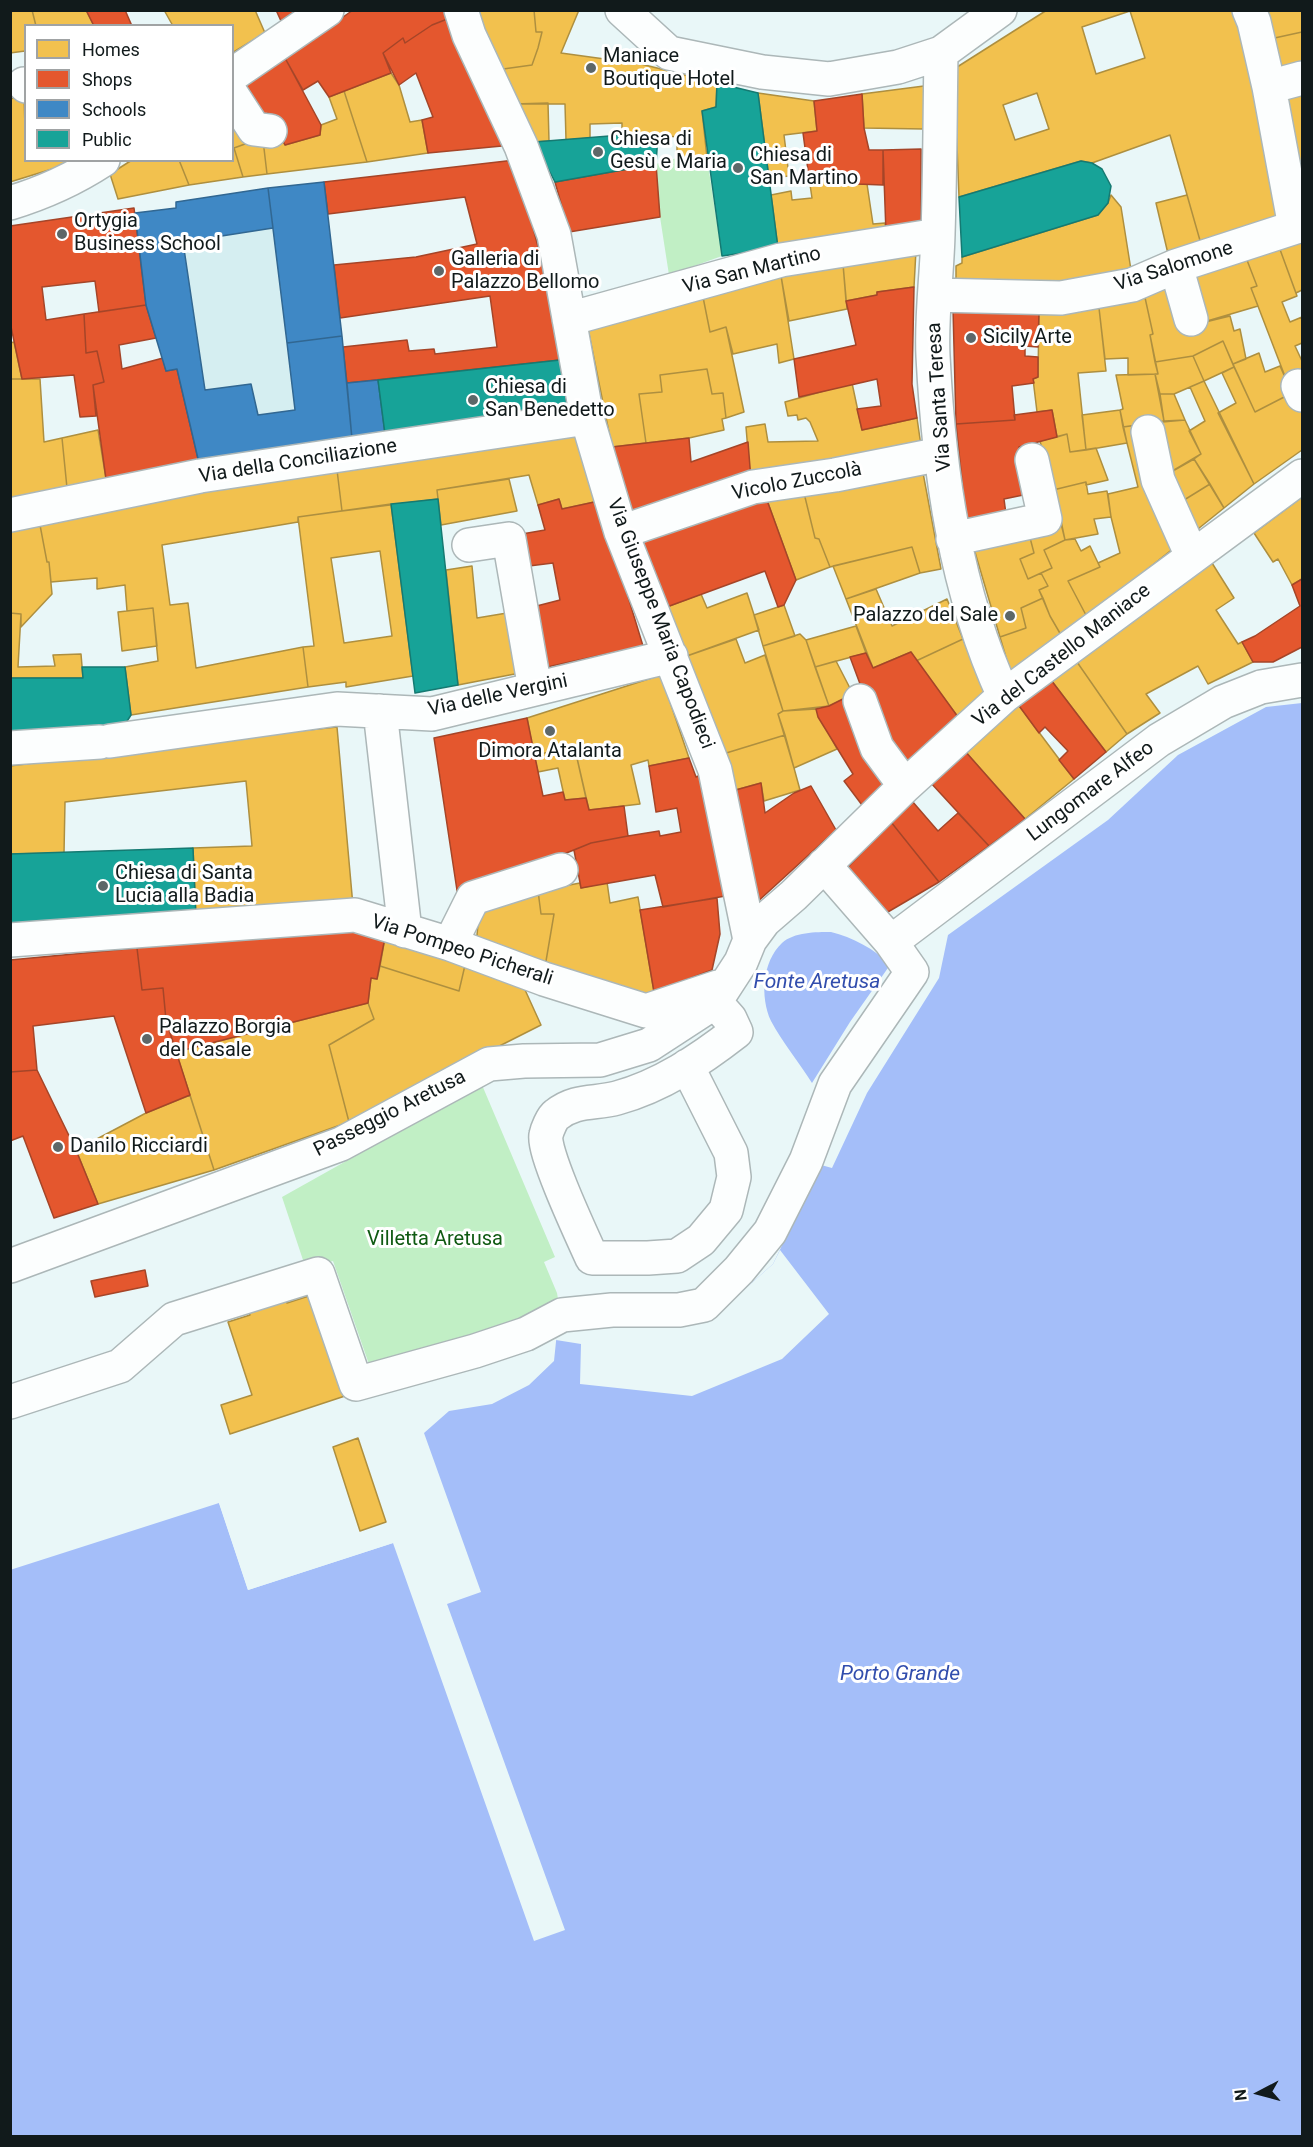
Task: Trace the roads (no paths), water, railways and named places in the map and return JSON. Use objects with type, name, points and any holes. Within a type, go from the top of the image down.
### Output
[{"type":"street","points":[[234,74],[327,10]]},
{"type":"street","name":"Via Giuseppe Maria Capodieci","points":[[461,10],[469,35],[521,146],[554,235],[588,418],[621,532],[715,770],[750,940]]},
{"type":"street","points":[[622,10],[669,52],[762,72],[829,79],[898,67],[941,53],[1000,10]]},
{"type":"street","points":[[1249,10],[1254,22],[1299,226]]},
{"type":"street","name":"Via Santa Teresa","points":[[941,53],[938,235],[933,355],[941,454],[953,539],[969,603],[1004,696]]},
{"type":"street","points":[[1269,87],[1302,78]]},
{"type":"street","points":[[234,98],[254,129],[270,131]]},
{"type":"street","points":[[10,203],[38,195],[91,164]]},
{"type":"street","name":"Via Salomone","points":[[935,295],[1061,298],[1132,285],[1176,266],[1299,226]]},
{"type":"street","name":"Via San Martino","points":[[569,319],[781,260],[938,235]]},
{"type":"street","points":[[1176,266],[1191,319]]},
{"type":"street","name":"Via della Conciliazione","points":[[10,515],[200,476],[588,418]]},
{"type":"street","points":[[1148,432],[1158,480],[1192,556]]},
{"type":"street","name":"Vicolo Zuccolà","points":[[621,532],[753,487],[836,475],[941,454]]},
{"type":"street","points":[[953,539],[1045,519],[1032,460]]},
{"type":"street","name":"Via del Castello Maniace","points":[[721,993],[741,962],[750,940],[764,921],[905,786],[1004,696],[1302,476]]},
{"type":"street","points":[[469,545],[510,539],[536,688]]},
{"type":"street","name":"Via delle Vergini","points":[[10,748],[105,742],[337,709],[432,714],[671,657]]},
{"type":"street","name":"Lungomare Alfeo","points":[[893,940],[1159,740],[1223,702],[1261,687],[1302,680]]},
{"type":"street","points":[[860,700],[877,748],[905,786]]},
{"type":"street","points":[[380,711],[405,931]]},
{"type":"street","points":[[10,1402],[120,1366],[174,1318],[318,1274],[356,1384],[475,1351],[526,1334],[562,1315],[612,1310],[679,1310],[704,1305],[740,1270],[770,1232],[806,1161],[835,1084],[912,972],[893,940],[830,860]]},
{"type":"street","points":[[450,944],[473,898],[561,870]]},
{"type":"street","name":"Via Pompeo Picherali","points":[[10,940],[354,915],[450,944],[544,979],[646,1011],[721,993]]},
{"type":"street","points":[[687,1066],[731,1153],[734,1177],[726,1210],[701,1240],[677,1256],[592,1258],[551,1161],[545,1137],[555,1116],[580,1103],[615,1099],[643,1088],[702,1058],[736,1032],[721,993]]},
{"type":"street","name":"Passeggio Aretusa","points":[[10,1266],[341,1144],[489,1064],[600,1060],[649,1045],[721,993]]},
{"type":"water","name":"Porto Grande","points":[[1302,703],[1302,2136],[11,2136],[10,1570],[219,1503],[248,1590],[393,1543],[534,1941],[565,1930],[447,1604],[481,1592],[424,1433],[449,1411],[492,1404],[529,1385],[554,1361],[557,1332],[719,1312],[773,1264],[821,1165],[832,1168],[867,1093],[939,978],[948,935],[1108,820],[1178,755],[1266,707]]},
{"type":"water","name":"Fonte Aretusa","points":[[831,932],[863,944],[890,965],[850,1022],[812,1083],[771,1021],[765,1001],[765,980],[770,960],[787,939],[805,933]]},
{"type":"place","name":"Maniace Boutique Hotel","points":[[591,68]]},
{"type":"place","name":"Chiesa di Gesù e Maria","points":[[598,152]]},
{"type":"place","name":"Chiesa di San Martino","points":[[738,168]]},
{"type":"place","name":"Ortygia Business School","points":[[62,234]]},
{"type":"place","name":"Galleria di Palazzo Bellomo","points":[[439,271]]},
{"type":"place","name":"Sicily Arte","points":[[971,338]]},
{"type":"place","name":"Chiesa di San Benedetto","points":[[473,400]]},
{"type":"place","name":"Palazzo del Sale","points":[[1010,616]]},
{"type":"place","name":"Dimora Atalanta","points":[[550,731]]},
{"type":"place","name":"Chiesa di Santa Lucia alla Badia","points":[[103,886]]},
{"type":"place","name":"Palazzo Borgia del Casale","points":[[147,1039]]},
{"type":"place","name":"Danilo Ricciardi","points":[[58,1147]]},
{"type":"park label","name":"Villetta Aretusa","points":[[435,1240]]}]
